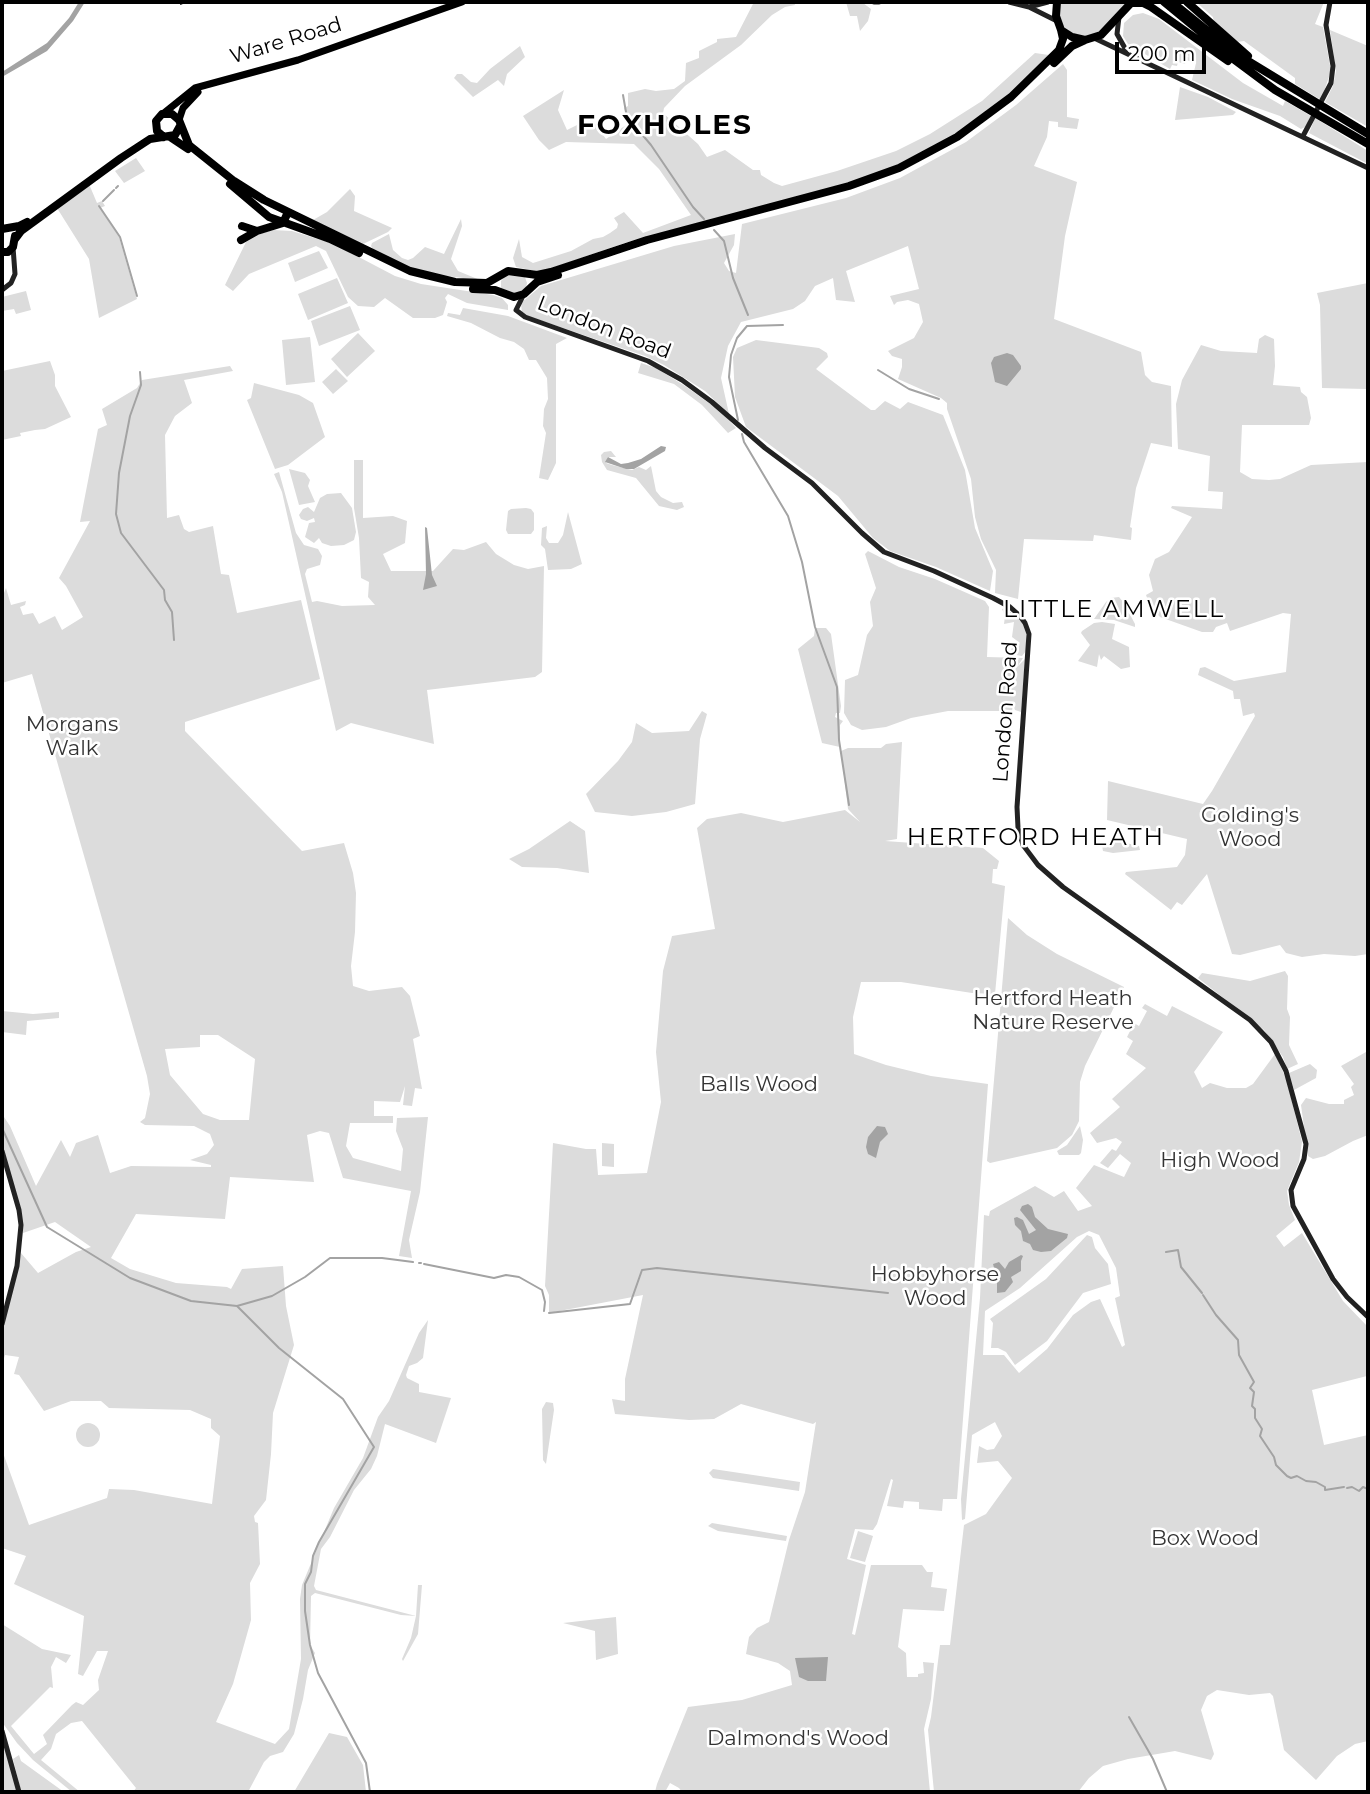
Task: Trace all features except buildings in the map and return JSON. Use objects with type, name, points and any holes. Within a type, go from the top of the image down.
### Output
[{"type":"highway","points":[[1057,2],[1057,21],[1063,39],[1059,50],[1011,97],[957,137],[899,168],[849,187],[638,243],[551,272],[526,274],[508,271],[487,283],[476,284],[423,276],[388,262],[253,194],[228,177],[189,145],[172,114],[164,113],[157,118],[156,126],[157,131],[232,185],[256,208],[283,223],[330,239],[414,278],[506,294],[526,291],[542,280],[622,253],[851,192],[904,172],[989,122],[1072,46],[1105,32],[1132,2],[1151,7],[1197,41],[1368,134]]},
{"type":"highway","points":[[1164,2],[1232,58],[1368,144]]},
{"type":"highway","points":[[1172,2],[1278,86]]},
{"type":"highway","points":[[1188,2],[1278,86]]},
{"type":"highway","points":[[1061,30],[1072,37],[1090,39]]},
{"type":"highway","points":[[3,253],[14,243],[21,231],[150,139],[167,137],[178,131],[179,123]]},
{"type":"highway","points":[[14,243],[4,227],[23,225],[146,137],[156,126]]},
{"type":"highway","points":[[232,185],[236,201]]},
{"type":"highway","points":[[241,240],[257,231],[283,223],[288,212]]},
{"type":"highway","points":[[242,226],[257,231]]},
{"type":"highway","points":[[526,274],[529,280],[526,291]]},
{"type":"highway","points":[[499,278],[499,288],[506,294]]},
{"type":"main road","name":"Ware Road","points":[[164,113],[195,88],[298,60],[370,32],[462,2]]},
{"type":"main road","points":[[1009,2],[1029,7],[1057,21]]},
{"type":"main road","points":[[1029,7],[1048,2]]},
{"type":"main road","points":[[1303,136],[1331,83],[1333,66],[1326,25],[1330,2]]},
{"type":"main road","points":[[1119,16],[1116,34],[1130,54]]},
{"type":"main road","points":[[1090,39],[1130,54],[1368,168]]},
{"type":"main road","points":[[179,123],[183,108],[199,88]]},
{"type":"main road","points":[[2,290],[13,280],[16,270],[14,243]]},
{"type":"main road","points":[[3,253],[14,260]]},
{"type":"main road","points":[[506,294],[516,308],[526,291]]},
{"type":"main road","name":"London Road","points":[[516,308],[518,313],[537,322],[668,370],[706,397],[755,440],[812,483],[866,538],[884,552],[993,598],[1026,623],[1028,634],[1017,807],[1018,828],[1023,845],[1038,865],[1063,887],[1261,1029],[1276,1049],[1286,1071],[1306,1144],[1304,1159],[1291,1190],[1296,1215],[1340,1288],[1368,1317]]},
{"type":"main road","points":[[2,1151],[21,1225],[17,1266],[2,1324]]},
{"type":"main road","points":[[2,1731],[19,1792]]},
{"type":"green space","points":[[794,2],[795,5],[785,7],[772,15],[741,45],[685,86],[664,108],[663,113],[698,144],[707,157],[725,150],[782,186],[896,151],[930,134],[982,101],[1035,53],[1049,55],[998,104],[970,124],[944,141],[858,181],[625,243],[540,272],[516,267],[513,258],[519,239],[522,257],[533,263],[603,237],[617,228],[618,224],[614,218],[624,212],[643,233],[691,215],[659,169],[634,144],[566,142],[549,150],[523,116],[564,90],[558,110],[567,130],[591,118],[606,139],[629,123],[624,108],[628,106],[628,93],[645,89],[674,89],[685,81],[686,63],[699,58],[699,51],[717,42],[717,39],[736,37],[753,4]]},
{"type":"green space","points":[[846,2],[863,3],[871,9],[868,21],[860,31],[857,16],[850,16]]},
{"type":"green space","points":[[1059,2],[1130,2],[1102,32],[1085,38],[1069,33],[1060,22]]},
{"type":"green space","points":[[1196,2],[1324,2],[1315,24],[1323,27],[1331,71],[1321,100],[1295,84],[1295,78],[1244,41],[1237,42],[1214,23],[1213,17]]},
{"type":"green space","points":[[1143,13],[1159,19],[1243,83],[1283,106],[1285,101],[1311,116],[1305,127],[1301,129],[1280,116],[1232,99],[1192,80],[1196,63],[1186,60],[1185,64],[1178,62],[1177,66],[1172,65],[1170,69],[1128,44],[1123,36],[1124,23],[1133,15]]},
{"type":"green space","points":[[1330,30],[1368,46],[1368,127],[1325,102],[1333,86],[1336,71]]},
{"type":"green space","points":[[520,46],[525,57],[507,74],[504,86],[498,80],[473,97],[454,78],[457,74],[462,74],[471,82],[477,83],[490,69]]},
{"type":"green space","points":[[1063,64],[1067,70],[1067,117],[1079,119],[1077,129],[1058,127],[1058,122],[1049,121],[1047,137],[1034,166],[1077,182],[1065,236],[1054,319],[1141,352],[1145,375],[1152,382],[1171,386],[1172,447],[1151,443],[1136,488],[1130,527],[1131,540],[1094,535],[1093,541],[1024,539],[1018,599],[995,593],[996,570],[981,539],[975,517],[971,479],[947,403],[898,379],[902,359],[892,356],[888,351],[914,338],[923,322],[919,304],[908,300],[894,305],[890,296],[919,289],[908,246],[846,271],[855,302],[836,300],[833,278],[815,286],[805,301],[793,309],[741,322],[728,346],[721,378],[729,414],[705,391],[664,365],[522,314],[521,303],[541,286],[674,246],[735,234],[734,245],[724,263],[729,271],[736,273],[742,224],[846,198],[900,178],[966,142],[1016,105]]},
{"type":"green space","points":[[1180,87],[1208,97],[1236,112],[1233,115],[1175,120]]},
{"type":"green space","points":[[1315,118],[1368,151],[1368,164],[1309,133]]},
{"type":"green space","points":[[136,158],[145,171],[124,183],[115,171]]},
{"type":"green space","points":[[89,184],[97,203],[102,201],[105,206],[100,208],[119,237],[137,299],[99,318],[89,259],[57,208]]},
{"type":"green space","points":[[350,189],[355,196],[354,211],[392,228],[388,232],[361,245],[313,220],[327,212]]},
{"type":"green space","points":[[461,219],[462,226],[451,259],[458,271],[480,280],[421,273],[374,251],[371,246],[389,234],[393,250],[402,258],[413,258],[425,247],[444,254]]},
{"type":"green space","points":[[273,230],[292,231],[334,244],[395,276],[421,284],[502,298],[508,305],[508,310],[467,303],[448,294],[443,315],[435,318],[413,318],[385,298],[374,307],[358,306],[348,297],[326,251],[316,246],[249,274],[233,291],[225,285],[246,242]]},
{"type":"green space","points":[[319,251],[328,268],[295,282],[288,263]]},
{"type":"green space","points":[[507,274],[525,277],[526,288],[517,294],[501,288],[501,281]]},
{"type":"green space","points":[[337,278],[348,303],[308,320],[298,294]]},
{"type":"green space","points":[[1368,283],[1368,417],[1366,389],[1322,388],[1320,305],[1317,293]]},
{"type":"green space","points":[[26,291],[31,310],[16,314],[14,309],[2,311],[2,297]]},
{"type":"green space","points":[[350,306],[360,330],[319,346],[311,321]]},
{"type":"green space","points":[[463,308],[508,316],[567,338],[556,344],[556,463],[548,480],[539,478],[546,433],[543,426],[544,409],[548,399],[547,378],[536,360],[529,360],[524,349],[514,342],[471,323],[447,316],[448,313],[460,315]]},
{"type":"green space","points":[[358,333],[375,351],[347,377],[331,359]]},
{"type":"green space","name":"Golding's Wood","points":[[1265,335],[1274,339],[1273,385],[1300,387],[1307,397],[1311,418],[1309,425],[1242,425],[1240,472],[1252,479],[1269,480],[1280,479],[1311,465],[1368,462],[1368,954],[1302,957],[1286,953],[1280,945],[1240,955],[1232,954],[1207,874],[1182,905],[1177,902],[1171,910],[1125,874],[1177,867],[1185,855],[1187,839],[1107,820],[1108,781],[1203,804],[1212,791],[1255,716],[1254,713],[1243,716],[1240,699],[1234,699],[1233,691],[1198,675],[1200,668],[1205,667],[1234,681],[1286,672],[1291,614],[1283,613],[1230,631],[1227,623],[1216,627],[1213,632],[1202,632],[1160,617],[1150,606],[1146,595],[1153,591],[1149,575],[1155,559],[1169,552],[1192,517],[1171,508],[1172,506],[1222,509],[1223,492],[1208,491],[1210,456],[1178,449],[1176,404],[1182,380],[1201,345],[1221,351],[1257,353],[1259,339]]},
{"type":"green space","points":[[310,337],[315,382],[286,385],[282,340]]},
{"type":"green space","points":[[756,340],[819,348],[827,353],[828,357],[816,369],[871,410],[875,410],[885,401],[900,409],[908,402],[943,415],[965,470],[975,528],[993,571],[990,591],[936,567],[890,551],[873,538],[838,496],[746,427],[735,397],[733,357],[737,348]]},
{"type":"green space","points":[[50,361],[55,375],[55,386],[71,417],[45,429],[20,433],[21,436],[2,440],[2,371]]},
{"type":"green space","points":[[641,363],[656,368],[685,386],[720,411],[736,428],[728,433],[702,405],[674,384],[638,373]]},
{"type":"green space","name":"Morgans Walk","points":[[230,366],[233,371],[184,380],[192,403],[175,416],[165,435],[167,518],[179,515],[184,529],[189,532],[213,526],[221,574],[229,575],[237,613],[301,600],[320,679],[185,722],[185,731],[302,851],[344,843],[356,893],[351,966],[353,986],[369,991],[402,987],[410,996],[420,1036],[413,1039],[422,1089],[415,1088],[412,1106],[403,1105],[405,1086],[400,1102],[374,1101],[374,1116],[393,1116],[393,1123],[350,1123],[346,1146],[353,1158],[401,1171],[403,1149],[396,1131],[397,1118],[428,1117],[420,1192],[409,1240],[412,1258],[399,1256],[411,1191],[343,1178],[329,1133],[320,1131],[307,1135],[314,1182],[230,1177],[225,1219],[136,1214],[111,1258],[130,1269],[176,1283],[231,1289],[242,1269],[283,1266],[286,1306],[294,1345],[273,1413],[266,1500],[254,1516],[255,1522],[258,1523],[260,1564],[250,1583],[251,1620],[233,1684],[216,1722],[275,1744],[289,1729],[301,1659],[302,1585],[334,1508],[363,1458],[378,1417],[389,1401],[419,1333],[428,1320],[423,1358],[409,1366],[406,1375],[419,1384],[419,1392],[451,1398],[436,1443],[385,1424],[371,1469],[354,1490],[321,1549],[314,1586],[316,1590],[416,1616],[401,1615],[315,1593],[311,1596],[310,1645],[315,1653],[308,1670],[294,1734],[283,1752],[270,1756],[264,1762],[248,1792],[133,1792],[136,1788],[82,1721],[71,1723],[56,1734],[51,1749],[41,1760],[80,1792],[72,1792],[33,1760],[2,1722],[2,1624],[42,1649],[71,1655],[66,1663],[56,1657],[51,1667],[53,1688],[50,1687],[11,1726],[34,1754],[47,1744],[43,1735],[72,1705],[76,1702],[83,1705],[99,1690],[98,1680],[108,1651],[97,1651],[83,1676],[78,1674],[84,1616],[14,1584],[26,1556],[2,1548],[2,1450],[29,1525],[107,1498],[109,1489],[134,1490],[212,1504],[220,1436],[211,1428],[211,1419],[190,1410],[109,1408],[101,1401],[71,1401],[44,1411],[19,1375],[14,1374],[19,1357],[5,1355],[2,1364],[2,1332],[21,1253],[38,1273],[76,1252],[91,1247],[55,1222],[23,1233],[2,1145],[2,1114],[10,1126],[36,1186],[61,1140],[70,1157],[76,1143],[98,1135],[110,1173],[131,1166],[211,1167],[190,1160],[207,1154],[214,1145],[210,1134],[194,1126],[145,1125],[140,1122],[145,1118],[150,1094],[147,1076],[32,674],[2,683],[2,598],[6,588],[11,605],[26,601],[25,605],[20,607],[23,615],[33,613],[39,624],[55,616],[62,630],[83,617],[59,578],[90,521],[80,522],[98,429],[107,425],[102,409],[137,388],[142,380]],"holes":[[[200,1035],[218,1035],[255,1059],[249,1120],[220,1120],[203,1114],[170,1075],[165,1049],[200,1047]]]},
{"type":"green space","points":[[336,369],[348,381],[333,394],[322,382]]},
{"type":"green space","points":[[254,383],[299,395],[313,403],[325,437],[288,465],[275,469],[247,400],[251,398]]},
{"type":"green space","points":[[611,451],[616,457],[608,457],[606,463],[632,470],[639,467],[646,470],[651,466],[656,491],[673,503],[682,502],[684,507],[677,510],[659,506],[636,478],[607,470],[601,455]]},
{"type":"green space","points":[[354,460],[363,460],[363,518],[393,516],[407,521],[405,543],[383,554],[391,571],[433,571],[453,549],[464,550],[486,542],[496,554],[514,565],[528,569],[544,566],[542,672],[535,677],[427,690],[434,744],[351,723],[336,731],[282,492],[274,474],[279,472],[296,533],[304,545],[318,549],[322,556],[320,565],[307,569],[305,574],[312,602],[342,606],[375,605],[368,597],[369,582],[361,578],[354,508]]},
{"type":"green space","points":[[289,469],[305,473],[310,480],[308,486],[315,502],[299,505]]},
{"type":"green space","points":[[341,493],[352,508],[356,532],[354,540],[344,545],[331,546],[322,543],[319,538],[314,543],[305,537],[309,523],[315,522],[314,518],[307,521],[301,519],[299,515],[303,509],[308,507],[314,512],[320,498],[327,494]]},
{"type":"green space","points":[[526,508],[534,513],[534,530],[531,534],[508,534],[508,511]]},
{"type":"green space","points":[[568,512],[582,564],[571,569],[548,570],[545,549],[541,545],[542,528],[547,526],[546,538],[549,543],[558,543],[563,535]]},
{"type":"green space","points":[[868,551],[899,567],[985,601],[989,607],[987,657],[1023,658],[1017,667],[1025,659],[1021,712],[1015,710],[1013,704],[1012,711],[948,711],[911,718],[886,727],[862,730],[851,725],[844,713],[845,680],[858,675],[867,635],[873,626],[870,602],[876,588],[865,554]]},
{"type":"green space","points":[[1119,597],[1135,627],[1114,620],[1094,619],[1106,602]]},
{"type":"green space","points":[[1006,608],[1022,622],[1026,633],[1026,651],[1022,656],[1016,655],[1011,649],[1020,643],[1012,637],[1014,622],[1004,624],[1002,609]]},
{"type":"green space","points":[[1094,623],[1115,624],[1112,639],[1129,647],[1130,667],[1121,669],[1104,656],[1101,660],[1099,654],[1097,667],[1078,661],[1090,645],[1082,631]]},
{"type":"green space","points":[[815,628],[826,628],[831,634],[841,706],[840,713],[836,713],[835,717],[843,721],[840,725],[840,747],[822,743],[798,649],[814,636]]},
{"type":"green space","points":[[702,711],[707,714],[700,739],[695,804],[666,812],[632,816],[595,812],[586,794],[618,761],[632,742],[636,723],[652,733],[689,731]]},
{"type":"green space","points":[[902,742],[897,839],[885,841],[983,848],[999,861],[997,869],[993,869],[992,883],[1005,886],[995,994],[901,982],[861,982],[853,1017],[854,1054],[931,1076],[988,1084],[957,1499],[943,1499],[942,1511],[919,1509],[919,1502],[904,1501],[903,1508],[887,1506],[893,1480],[891,1479],[877,1524],[873,1530],[855,1529],[847,1559],[866,1565],[852,1634],[855,1635],[871,1565],[922,1565],[927,1572],[933,1572],[931,1587],[947,1589],[944,1611],[903,1609],[898,1647],[906,1653],[907,1677],[918,1677],[918,1674],[924,1673],[923,1662],[934,1663],[931,1699],[924,1729],[930,1792],[682,1792],[670,1783],[665,1792],[655,1792],[688,1707],[742,1700],[792,1685],[790,1671],[778,1663],[746,1654],[749,1637],[757,1628],[769,1622],[789,1540],[805,1492],[816,1422],[813,1424],[741,1404],[714,1419],[689,1420],[615,1414],[612,1399],[625,1401],[625,1379],[643,1295],[549,1313],[549,1295],[545,1286],[553,1143],[596,1149],[598,1175],[647,1173],[661,1102],[656,1052],[663,971],[672,936],[715,929],[697,828],[707,819],[741,813],[783,822],[845,810],[860,822],[848,809],[841,751],[848,748],[881,748],[886,744]]},
{"type":"green space","points":[[570,821],[585,831],[589,873],[557,868],[522,867],[509,859],[529,849]]},
{"type":"green space","points":[[1113,840],[1139,846],[1140,850],[1113,853],[1103,851],[1102,845]]},
{"type":"green space","name":"Hertford Heath Nature Reserve","points":[[1008,918],[1027,935],[1057,954],[1124,987],[1085,1066],[1080,1082],[1079,1121],[1072,1135],[1057,1148],[990,1163],[987,1161]]},
{"type":"green space","points":[[1285,971],[1288,976],[1289,1045],[1298,1064],[1287,1069],[1283,1057],[1264,1030],[1198,978],[1202,973],[1250,981]]},
{"type":"green space","name":"Box Wood","points":[[1145,1004],[1167,1016],[1172,1006],[1223,1032],[1194,1072],[1202,1088],[1210,1083],[1227,1088],[1246,1088],[1253,1084],[1275,1054],[1287,1081],[1302,1142],[1299,1162],[1287,1191],[1295,1220],[1276,1236],[1284,1247],[1302,1233],[1343,1301],[1368,1327],[1368,1381],[1367,1376],[1312,1390],[1324,1445],[1368,1435],[1368,1741],[1355,1744],[1337,1756],[1316,1780],[1284,1750],[1273,1696],[1270,1693],[1249,1695],[1217,1690],[1207,1696],[1201,1710],[1214,1754],[1211,1760],[1175,1751],[1128,1759],[1103,1766],[1078,1792],[934,1792],[928,1730],[940,1645],[950,1645],[964,1525],[986,1514],[1012,1478],[998,1461],[977,1463],[979,1446],[987,1450],[994,1449],[1002,1436],[995,1422],[972,1435],[965,1519],[962,1520],[961,1499],[980,1298],[984,1215],[989,1216],[990,1211],[1035,1186],[1054,1197],[1064,1191],[1078,1211],[1092,1206],[1076,1188],[1094,1165],[1124,1177],[1131,1163],[1120,1154],[1108,1168],[1100,1163],[1112,1149],[1116,1151],[1122,1142],[1116,1138],[1097,1143],[1090,1133],[1120,1107],[1112,1099],[1146,1068],[1126,1054],[1133,1041],[1127,1037],[1134,1023],[1139,1026],[1147,1011],[1142,1008]],"holes":[[[1089,1231],[1099,1235],[1116,1268],[1120,1296],[1115,1298],[1125,1345],[1122,1347],[1100,1299],[1073,1315],[1047,1349],[1019,1373],[1004,1355],[983,1355],[985,1311],[1020,1288],[1077,1237]]]},
{"type":"green space","points":[[2,1011],[33,1014],[59,1012],[59,1018],[27,1021],[26,1035],[2,1032]]},
{"type":"green space","points":[[1366,1052],[1368,1135],[1313,1159],[1308,1156],[1301,1105],[1306,1098],[1329,1104],[1344,1104],[1344,1100],[1354,1095],[1351,1087],[1354,1084],[1341,1066]]},
{"type":"green space","points":[[1310,1064],[1317,1070],[1316,1078],[1294,1090],[1289,1073]]},
{"type":"green space","points":[[1080,1126],[1083,1140],[1081,1153],[1059,1155],[1057,1151],[1067,1145]]},
{"type":"green space","points":[[602,1143],[614,1144],[614,1167],[602,1166]]},
{"type":"green space","points":[[1087,1235],[1092,1237],[1095,1248],[1108,1264],[1111,1284],[1083,1293],[1047,1341],[1015,1365],[1006,1352],[991,1348],[993,1323],[990,1319],[1046,1279]]},
{"type":"green space","points":[[546,1402],[553,1403],[554,1410],[546,1464],[543,1460],[542,1409]]},
{"type":"green space","points":[[88,1423],[99,1430],[100,1435],[93,1446],[88,1447],[77,1440],[76,1435],[83,1424]]},
{"type":"green space","points":[[713,1469],[800,1482],[799,1491],[713,1478],[709,1473]]},
{"type":"green space","points":[[712,1523],[787,1536],[786,1541],[718,1531],[708,1526]]},
{"type":"green space","points":[[858,1531],[873,1536],[865,1562],[850,1558]]},
{"type":"green space","points":[[418,1585],[422,1585],[418,1634],[403,1661],[411,1638]]},
{"type":"green space","points":[[616,1617],[618,1654],[596,1660],[595,1631],[563,1623]]},
{"type":"green space","points":[[329,1733],[347,1737],[363,1765],[366,1792],[294,1792]]},
{"type":"green space","points":[[2,1738],[18,1792],[2,1792]]},
{"type":"green space","points":[[19,1755],[21,1761],[64,1792],[21,1792],[13,1759]]},
{"type":"shaded area","points":[[79,2],[85,2],[73,21],[47,51],[2,77],[2,72],[47,43]]},
{"type":"shaded area","points":[[1007,353],[1013,355],[1021,369],[1007,386],[995,382],[991,363],[994,357]]},
{"type":"shaded area","points":[[661,446],[666,447],[665,451],[634,469],[605,462],[608,457],[621,464],[628,463],[641,459]]},
{"type":"shaded area","points":[[425,527],[432,575],[437,586],[423,590],[426,574]]},
{"type":"shaded area","points":[[877,1126],[885,1127],[888,1134],[880,1142],[876,1158],[868,1154],[866,1147],[868,1137]]},
{"type":"shaded area","points":[[1028,1204],[1035,1217],[1048,1229],[1068,1234],[1067,1238],[1051,1251],[1033,1250],[1030,1244],[1023,1241],[1021,1231],[1015,1225],[1014,1218],[1017,1217],[1023,1220],[1029,1234],[1036,1230],[1020,1210]]},
{"type":"shaded area","points":[[1021,1255],[1021,1271],[1011,1277],[1013,1282],[1005,1292],[997,1293],[993,1264],[999,1262],[1005,1269],[1009,1262]]},
{"type":"shaded area","points":[[828,1657],[826,1681],[808,1681],[799,1677],[795,1658]]},
{"type":"waterway","points":[[623,95],[631,123]]},
{"type":"waterway","points":[[634,125],[704,219]]},
{"type":"waterway","points":[[103,201],[114,190]]},
{"type":"waterway","points":[[99,206],[120,237],[137,296]]},
{"type":"waterway","points":[[714,230],[724,241],[733,278],[748,315]]},
{"type":"waterway","points":[[738,420],[729,377],[731,355],[737,338],[747,326],[783,325]]},
{"type":"waterway","points":[[878,370],[909,389],[939,399]]},
{"type":"waterway","points":[[140,372],[141,385],[130,416],[119,473],[116,514],[121,533],[164,590],[165,600],[172,612],[174,640]]},
{"type":"waterway","points":[[742,434],[744,442],[788,516],[802,562],[815,627],[837,687],[839,740],[849,805]]},
{"type":"waterway","points":[[2,1128],[47,1227],[130,1278],[191,1301],[237,1306],[272,1296],[305,1277],[330,1258],[382,1258],[413,1262]]},
{"type":"waterway","points":[[1166,1252],[1178,1250],[1181,1267],[1202,1293]]},
{"type":"waterway","points":[[424,1264],[494,1278],[506,1275],[519,1277],[542,1290],[544,1311]]},
{"type":"waterway","points":[[549,1313],[630,1304],[642,1270],[657,1268],[888,1293]]},
{"type":"waterway","points":[[1203,1295],[1238,1340],[1239,1355],[1254,1382],[1250,1388],[1254,1392],[1252,1406],[1255,1409],[1255,1418],[1262,1429],[1260,1436],[1274,1457],[1276,1465],[1287,1476],[1316,1482],[1325,1487],[1325,1490],[1344,1487]]},
{"type":"waterway","points":[[237,1306],[279,1348],[343,1399],[374,1447],[319,1542],[305,1584],[305,1611],[318,1673],[366,1763],[370,1792]]},
{"type":"waterway","points":[[1347,1488],[1352,1487],[1359,1491],[1363,1487],[1368,1489]]},
{"type":"waterway","points":[[1129,1717],[1153,1759],[1167,1792]]},
{"type":"railway","points":[[180,4],[185,2]]},
{"type":"district","name":"FOXHOLES","points":[[665,126]]},
{"type":"district","name":"LITTLE AMWELL","points":[[1114,610]]},
{"type":"district","name":"HERTFORD HEATH","points":[[1036,838]]},
{"type":"park label","name":"Balls Wood","points":[[759,1085]]},
{"type":"park label","name":"High Wood","points":[[1220,1161]]},
{"type":"park label","name":"Hobbyhorse Wood","points":[[935,1287]]},
{"type":"park label","name":"Dalmond's Wood","points":[[798,1739]]}]
